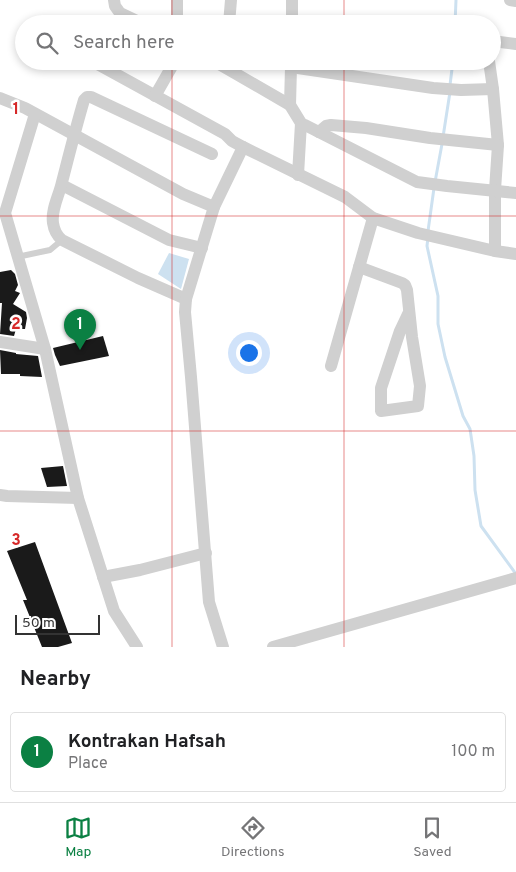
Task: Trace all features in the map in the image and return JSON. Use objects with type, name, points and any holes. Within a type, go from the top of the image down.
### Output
[{"type":"street","points":[[114,0],[116,10],[124,15]]},
{"type":"street","points":[[177,0],[177,15]]},
{"type":"street","points":[[229,15],[230,0]]},
{"type":"street","points":[[292,0],[292,15]]},
{"type":"street","points":[[510,0],[516,1]]},
{"type":"street","points":[[501,42],[516,44]]},
{"type":"street","points":[[108,70],[225,134],[232,141],[243,147],[345,197],[373,218],[436,238],[516,254]]},
{"type":"street","points":[[156,96],[170,70]]},
{"type":"street","points":[[235,70],[290,105]]},
{"type":"street","points":[[291,70],[290,105],[300,124],[298,175]]},
{"type":"street","points":[[326,70],[433,88],[461,90],[493,89]]},
{"type":"street","points":[[490,70],[498,145],[495,190],[495,251]]},
{"type":"street","points":[[186,299],[138,278],[62,240],[57,235],[53,222],[54,208],[85,98],[89,97],[212,154]]},
{"type":"street","points":[[0,98],[25,108],[183,194],[214,207]]},
{"type":"street","points":[[35,114],[5,213],[45,349],[78,498],[114,611],[137,647]]},
{"type":"street","points":[[300,124],[417,182],[516,193]]},
{"type":"street","points":[[319,132],[326,126],[331,125],[498,145]]},
{"type":"street","points":[[223,647],[209,602],[185,312],[186,299],[214,207],[243,147]]},
{"type":"street","points":[[62,185],[169,240],[202,248]]},
{"type":"street","points":[[331,366],[373,218]]},
{"type":"street","points":[[359,267],[404,284],[407,290],[420,386],[418,406],[381,411],[381,388],[400,331],[409,312]]},
{"type":"street","points":[[0,342],[45,349]]},
{"type":"street","points":[[0,495],[78,498]]},
{"type":"street","points":[[103,577],[140,570],[206,553]]},
{"type":"street","points":[[273,647],[516,578]]},
{"type":"lane","points":[[17,257],[50,250],[62,240]]},
{"type":"water","points":[[169,253],[189,259],[181,289],[158,274]]},
{"type":"building","points":[[11,270],[15,274],[18,285],[15,291],[20,293],[13,304],[26,312],[27,318],[25,329],[16,329],[14,336],[0,334],[2,303],[0,303],[0,272]]},
{"type":"building","points":[[103,336],[109,356],[60,366],[53,348]]},
{"type":"building","points":[[0,350],[38,356],[42,377],[1,374]]},
{"type":"building","points":[[63,466],[67,486],[47,487],[41,468]]},
{"type":"building","points":[[35,542],[72,643],[58,647],[42,647],[23,600],[27,600],[7,551]]},
{"type":"waterway","points":[[455,15],[456,0]]},
{"type":"waterway","points":[[450,85],[452,70]]},
{"type":"waterway","points":[[443,137],[450,92]]},
{"type":"waterway","points":[[435,182],[442,144]]},
{"type":"waterway","points":[[428,231],[434,188]]},
{"type":"waterway","points":[[428,237],[427,246],[438,296],[438,324],[445,357],[463,416],[470,429],[474,456],[475,490],[481,526],[516,574]]},
{"type":"place","name":"Kontrakan Hafsah","points":[[80,350]]}]
